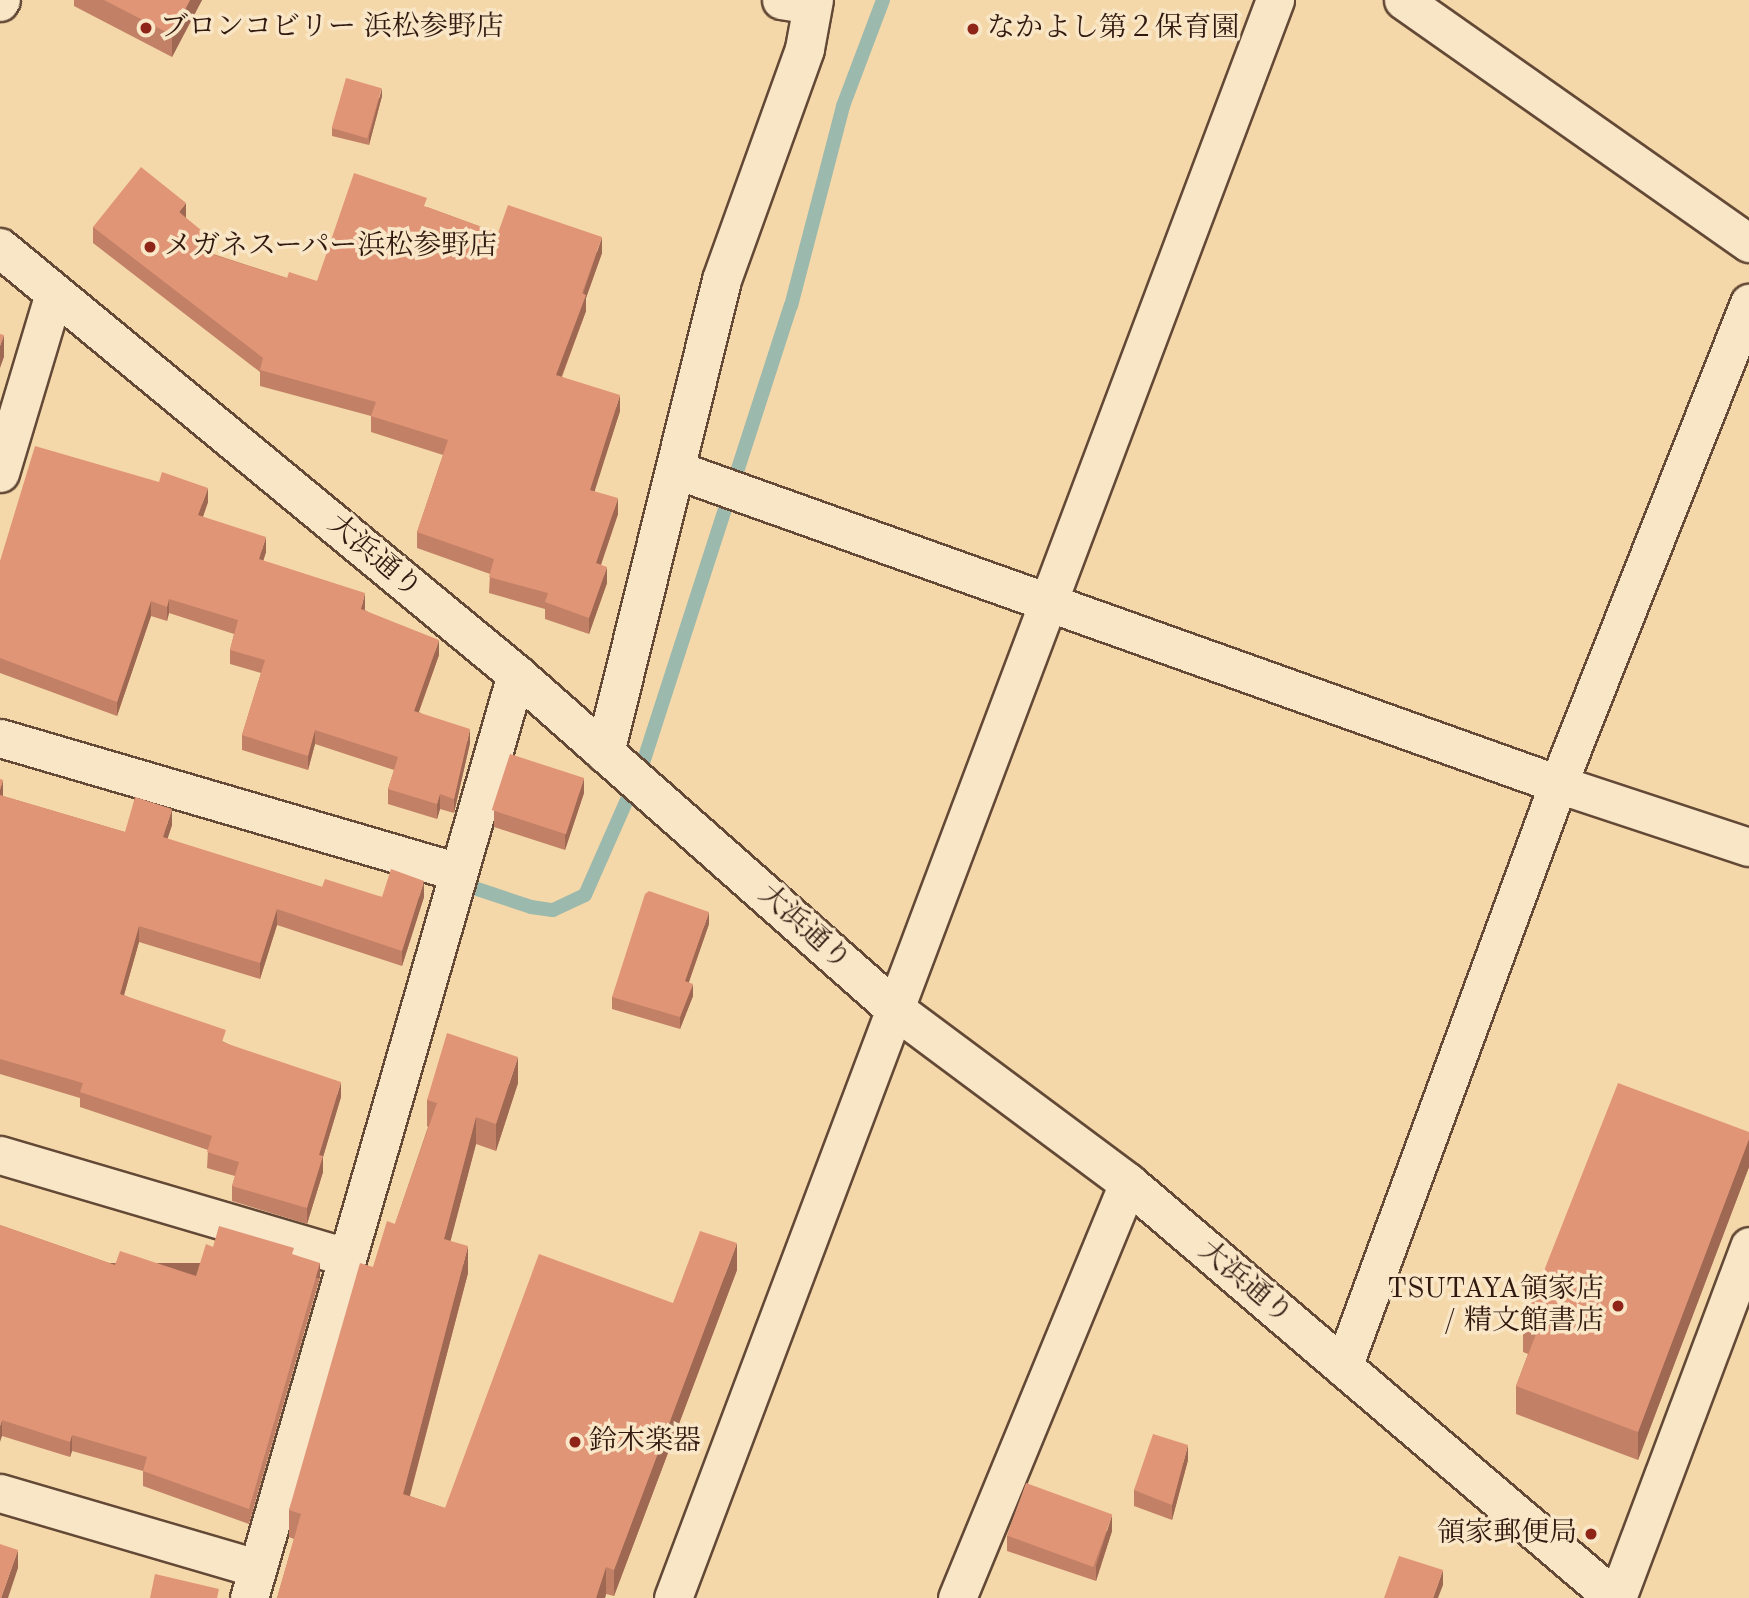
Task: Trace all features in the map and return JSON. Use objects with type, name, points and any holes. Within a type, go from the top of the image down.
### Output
[{"type":"street","points":[[673,1598],[1051,604],[1275,0]]},
{"type":"street","points":[[1403,0],[1749,243]]},
{"type":"street","points":[[605,753],[722,280],[806,49],[802,2]]},
{"type":"street","name":"大浜通り","points":[[0,248],[516,674],[896,1010],[1128,1183],[1616,1598]]},
{"type":"street","points":[[0,473],[54,293]]},
{"type":"street","points":[[1343,1367],[1558,784],[1749,303]]},
{"type":"street","points":[[677,470],[1558,784],[1749,847]]},
{"type":"street","points":[[0,1493],[253,1583],[516,674]]},
{"type":"street","points":[[0,738],[459,872]]},
{"type":"street","points":[[0,1156],[346,1257]]},
{"type":"street","points":[[957,1598],[1128,1183]]},
{"type":"street","points":[[1616,1598],[1749,1246]]},
{"type":"building","points":[[104,0],[190,0],[172,35]]},
{"type":"building","points":[[346,78],[382,88],[367,138],[332,128]]},
{"type":"building","points":[[141,167],[186,203],[179,212],[207,235],[201,251],[287,278],[289,272],[317,281],[354,173],[427,198],[424,206],[498,233],[508,205],[602,237],[582,293],[586,295],[556,375],[620,395],[590,490],[618,498],[596,563],[607,567],[589,618],[545,602],[548,593],[489,577],[494,559],[417,532],[448,440],[371,416],[376,402],[260,370],[263,358],[93,227]]},
{"type":"building","points":[[35,446],[159,482],[162,472],[208,488],[198,515],[266,537],[259,559],[365,593],[361,609],[439,640],[414,711],[470,729],[454,799],[440,794],[437,804],[388,789],[398,757],[315,730],[308,756],[242,735],[265,660],[230,650],[238,620],[169,599],[167,607],[151,601],[117,702],[0,658],[0,561]]},
{"type":"building","points":[[510,754],[584,778],[566,834],[492,810]]},
{"type":"building","points":[[0,795],[125,832],[135,797],[172,809],[163,837],[322,887],[325,879],[382,897],[391,869],[424,881],[402,951],[277,909],[260,963],[139,926],[120,994],[226,1030],[222,1042],[341,1082],[319,1155],[323,1156],[307,1208],[232,1186],[239,1162],[207,1152],[212,1136],[80,1092],[83,1083],[0,1059]]},
{"type":"building","points":[[649,891],[709,912],[685,981],[693,984],[680,1017],[612,997],[645,894]]},
{"type":"building","points":[[447,1033],[518,1057],[496,1124],[476,1117],[444,1239],[468,1246],[403,1494],[445,1508],[539,1254],[673,1303],[700,1231],[737,1243],[614,1570],[606,1567],[596,1598],[277,1598],[301,1514],[289,1510],[360,1263],[373,1267],[387,1221],[395,1224],[437,1103],[427,1100]]},
{"type":"building","name":"TSUTAYA領家店 / 精文館書店","points":[[1618,1083],[1749,1132],[1749,1139],[1638,1432],[1516,1386],[1538,1329],[1523,1324]]},
{"type":"building","points":[[0,1225],[115,1265],[120,1251],[196,1276],[206,1244],[213,1247],[219,1226],[294,1248],[292,1254],[320,1263],[249,1509],[143,1471],[147,1457],[72,1435],[70,1442],[2,1420],[0,1426]]},
{"type":"building","points":[[1153,1434],[1188,1445],[1172,1505],[1134,1490]]},
{"type":"building","points":[[1026,1483],[1112,1514],[1093,1567],[1007,1536]]},
{"type":"building","points":[[0,1544],[18,1550],[1,1598],[0,1598]]},
{"type":"building","points":[[1399,1556],[1443,1570],[1433,1598],[1384,1598]]},
{"type":"building","points":[[155,1574],[219,1589],[217,1598],[150,1598]]},
{"type":"waterway","points":[[456,882],[531,907],[553,910],[585,895],[642,766],[791,306],[843,106],[883,0]]},
{"type":"place","name":"ブロンコビリー 浜松参野店","points":[[146,28]]},
{"type":"place","name":"なかよし第２保育園","points":[[973,29]]},
{"type":"place","name":"メガネスーパー浜松参野店","points":[[150,247]]},
{"type":"place","name":"TSUTAYA領家店 / 精文館書店","points":[[1618,1306]]},
{"type":"place","name":"鈴木楽器","points":[[575,1442]]},
{"type":"place","name":"領家郵便局","points":[[1591,1534]]}]
